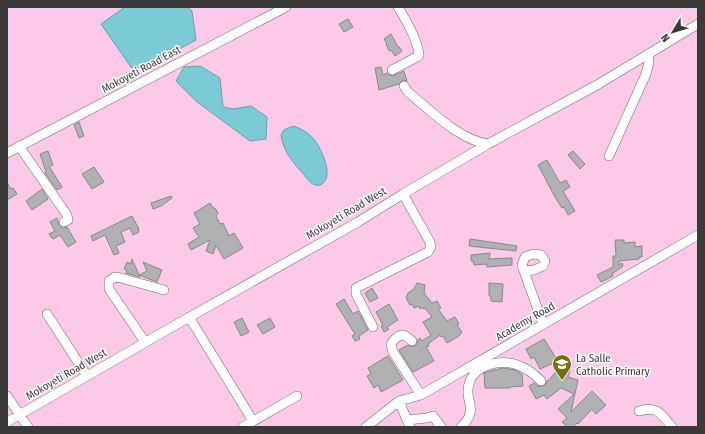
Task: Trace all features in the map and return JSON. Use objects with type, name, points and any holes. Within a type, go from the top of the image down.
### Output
[{"type":"street","name":"Mokoyeti Road East","points":[[7,153],[286,7]]},
{"type":"street","points":[[392,70],[419,55],[408,24],[398,7]]},
{"type":"street","name":"Mokoyeti Road West","points":[[7,422],[358,222],[488,144],[597,85],[698,24]]},
{"type":"street","points":[[609,156],[646,74],[649,62],[648,54]]},
{"type":"street","points":[[404,86],[408,92],[451,127],[481,143],[488,144]]},
{"type":"street","points":[[19,146],[66,215],[68,220],[64,222]]},
{"type":"street","points":[[373,326],[356,294],[356,288],[428,252],[431,247],[428,237],[403,194]]},
{"type":"street","name":"Academy Road","points":[[366,427],[398,401],[421,395],[698,235]]},
{"type":"street","points":[[524,271],[543,324]]},
{"type":"street","points":[[145,342],[109,289],[109,281],[115,277],[164,290]]},
{"type":"street","points":[[47,314],[87,376]]},
{"type":"street","points":[[189,317],[253,421]]},
{"type":"street","points":[[412,341],[406,336],[401,336],[393,341],[391,345],[393,352],[421,395]]},
{"type":"street","points":[[461,427],[469,419],[470,415],[468,390],[470,381],[476,372],[484,367],[496,363],[509,362],[524,367],[541,381]]},
{"type":"street","points":[[7,396],[28,427]]},
{"type":"street","points":[[243,427],[297,396]]},
{"type":"street","points":[[398,401],[408,423],[433,416],[441,427]]},
{"type":"street","points":[[639,411],[651,409],[658,411],[672,427]]},
{"type":"shaded area","points":[[7,7],[698,7],[698,427],[7,427]]},
{"type":"water","points":[[125,7],[188,7],[192,11],[196,40],[166,56],[133,70],[101,24]]},
{"type":"water","points":[[200,66],[220,78],[223,107],[233,109],[251,106],[267,117],[266,139],[250,141],[196,101],[176,81],[184,67]]},
{"type":"water","points":[[293,126],[310,135],[322,152],[327,172],[326,178],[321,185],[315,185],[309,180],[293,162],[285,149],[281,135],[284,130]]},
{"type":"building","points":[[348,19],[353,27],[344,32],[339,24]]},
{"type":"building","points":[[391,34],[402,51],[395,56],[391,50],[389,51],[384,39]]},
{"type":"building","points":[[381,67],[383,75],[387,73],[392,76],[404,71],[407,81],[403,80],[399,84],[379,90],[375,68]]},
{"type":"building","points":[[79,122],[84,136],[79,138],[74,125]]},
{"type":"building","points":[[48,151],[53,165],[49,166],[62,187],[57,190],[45,173],[46,172],[40,154]]},
{"type":"building","points":[[573,151],[585,164],[580,169],[568,155]]},
{"type":"building","points":[[547,160],[560,183],[566,180],[570,187],[563,191],[575,211],[568,215],[564,207],[562,208],[555,197],[538,165]]},
{"type":"building","points":[[94,167],[104,182],[92,189],[82,174]]},
{"type":"building","points":[[7,182],[11,189],[13,188],[17,194],[7,200]]},
{"type":"building","points":[[42,189],[48,199],[32,210],[26,201]]},
{"type":"building","points":[[171,196],[172,198],[161,206],[153,209],[151,203]]},
{"type":"building","points":[[210,203],[218,213],[216,216],[220,224],[223,223],[229,236],[234,233],[243,248],[224,259],[216,245],[213,254],[206,251],[210,240],[191,250],[188,244],[199,237],[193,228],[200,224],[194,213]]},
{"type":"building","points":[[132,216],[139,229],[139,232],[133,235],[130,228],[121,232],[125,242],[116,246],[119,253],[114,255],[105,235],[93,241],[91,236]]},
{"type":"building","points":[[57,218],[59,225],[63,228],[67,227],[76,242],[68,247],[60,235],[53,239],[49,234],[55,231],[50,222]]},
{"type":"building","points":[[470,239],[517,246],[516,251],[469,246]]},
{"type":"building","points":[[615,240],[624,240],[624,243],[635,242],[635,247],[642,246],[642,257],[639,257],[639,259],[619,261],[619,265],[622,263],[623,266],[612,274],[613,276],[601,282],[597,275],[613,267],[613,256],[616,256]]},
{"type":"building","points":[[490,253],[489,259],[512,258],[512,265],[487,267],[486,264],[474,265],[473,261],[471,261],[471,255]]},
{"type":"building","points":[[132,259],[140,277],[126,273],[127,270],[124,269],[127,262],[131,264]]},
{"type":"building","points":[[143,262],[162,270],[157,282],[139,275],[147,271]]},
{"type":"building","points":[[417,283],[425,285],[424,293],[432,303],[437,301],[441,308],[438,309],[447,321],[455,317],[459,324],[457,325],[462,332],[459,336],[447,343],[443,336],[441,337],[440,335],[428,344],[429,346],[426,347],[434,361],[413,372],[399,350],[408,345],[411,347],[415,346],[420,338],[422,341],[431,335],[423,322],[432,317],[425,308],[423,309],[422,307],[420,309],[419,306],[414,308],[412,304],[410,305],[406,298],[408,293],[414,289]]},
{"type":"building","points":[[489,283],[503,284],[502,302],[491,301],[491,296],[489,296]]},
{"type":"building","points":[[372,288],[378,298],[370,302],[365,293]]},
{"type":"building","points":[[344,299],[353,314],[358,311],[368,330],[359,336],[360,339],[355,341],[352,336],[355,334],[336,304]]},
{"type":"building","points":[[389,304],[398,320],[387,327],[389,329],[384,332],[381,326],[383,325],[376,312]]},
{"type":"building","points":[[242,318],[249,332],[241,336],[234,322]]},
{"type":"building","points":[[270,318],[275,327],[263,334],[257,325]]},
{"type":"building","points":[[544,339],[558,361],[540,369],[534,357],[531,359],[526,349]]},
{"type":"building","points":[[388,356],[403,380],[381,392],[378,385],[374,388],[367,376],[371,374],[368,368]]},
{"type":"building","points":[[561,365],[569,366],[570,369],[568,377],[578,380],[571,412],[592,391],[606,405],[596,414],[592,409],[578,424],[577,423],[573,427],[567,427],[562,422],[567,418],[558,409],[574,394],[561,388],[547,399],[544,395],[536,399],[529,386],[534,383],[539,387],[545,385]]},
{"type":"building","points":[[503,368],[515,370],[522,374],[523,386],[510,388],[485,388],[484,373]]},
{"type":"place","name":"La Salle Catholic Primary","points":[[562,381]]}]
